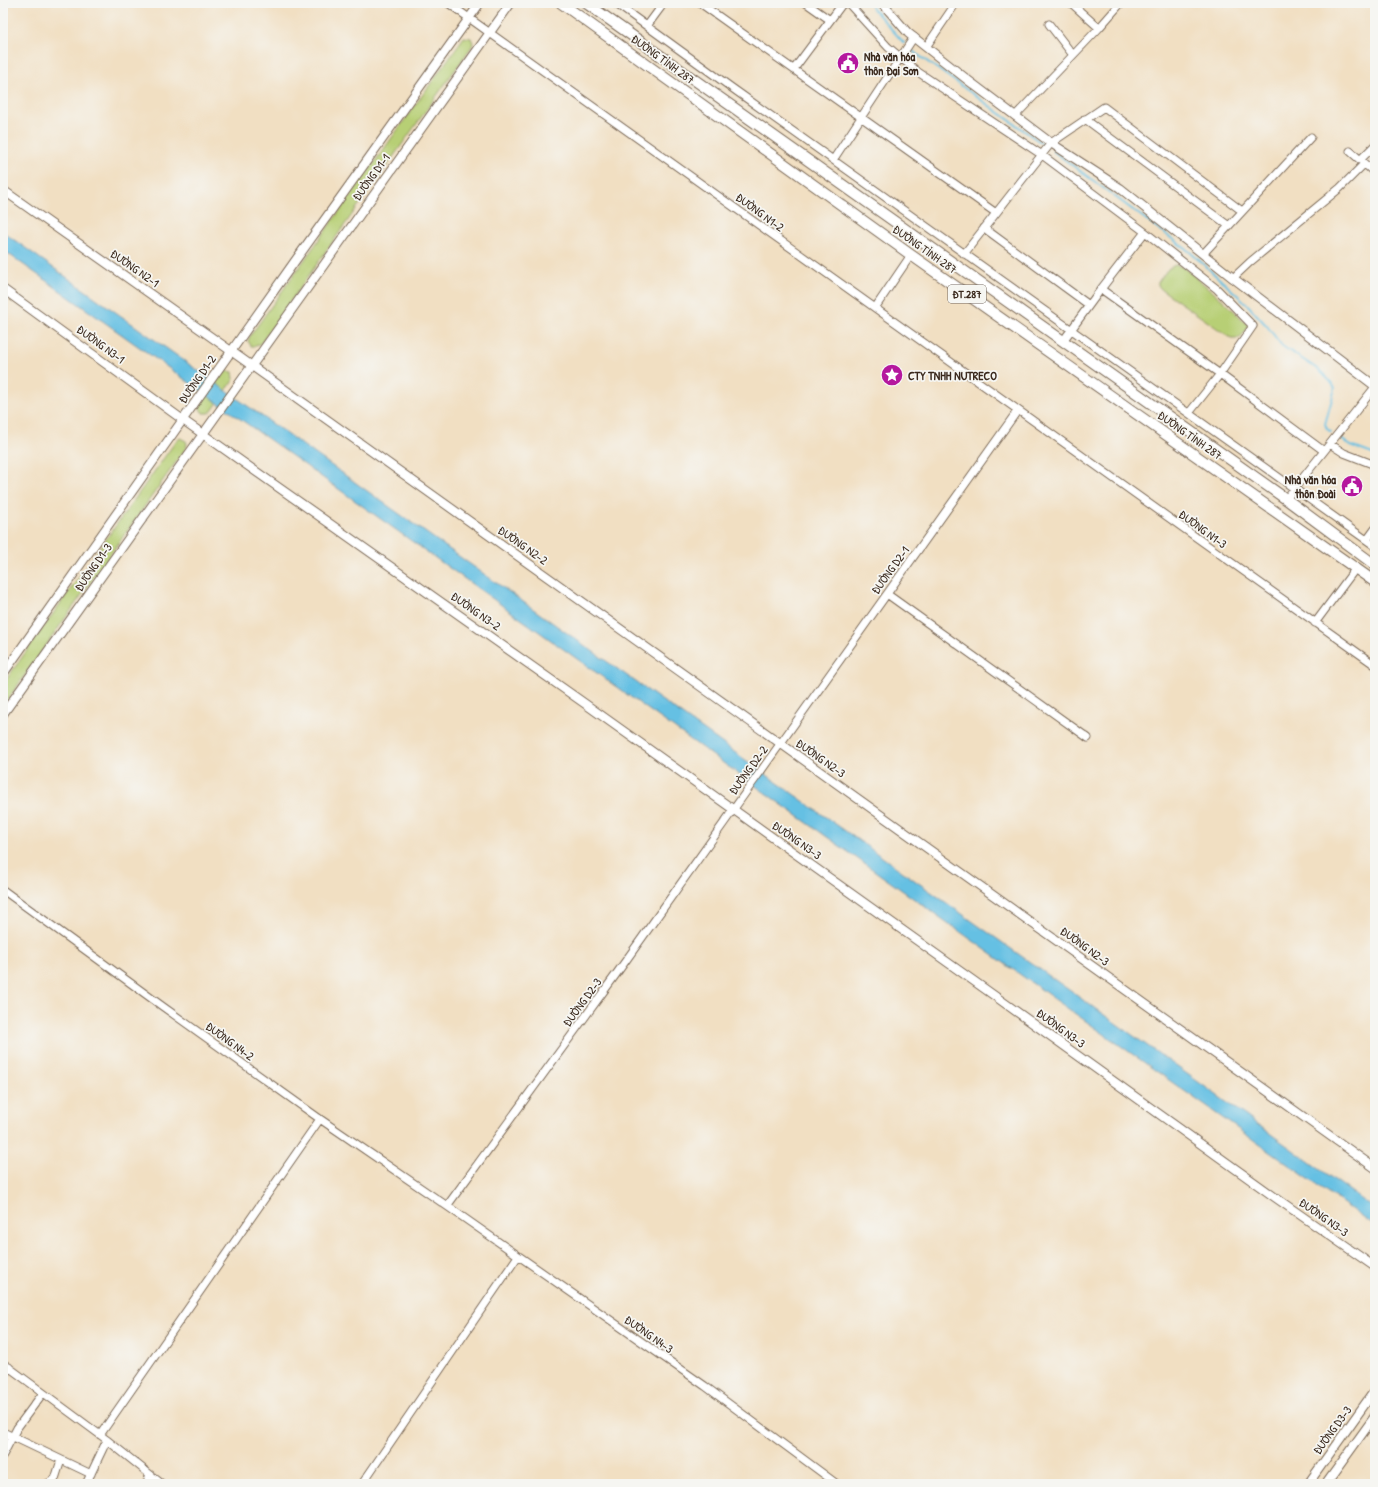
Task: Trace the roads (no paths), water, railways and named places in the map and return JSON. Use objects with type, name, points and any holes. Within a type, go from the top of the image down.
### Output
[{"type":"main road","name":"ĐƯỜNG TỈNH 287","points":[[561,3],[911,255],[1375,582]]},
{"type":"main road","name":"ĐƯỜNG TỈNH 287","points":[[586,3],[1286,499],[1375,564]]},
{"type":"main road","points":[[944,278],[954,264]]},
{"type":"street","name":"ĐƯỜNG N1-2","points":[[448,3],[1018,410]]},
{"type":"street","name":"ĐƯỜNG D1-1","points":[[231,351],[480,3]]},
{"type":"street","name":"ĐƯỜNG D1-1","points":[[252,367],[511,3]]},
{"type":"street","points":[[615,3],[964,254],[1375,546]]},
{"type":"street","points":[[647,26],[664,3]]},
{"type":"street","points":[[700,3],[996,213]]},
{"type":"street","points":[[806,3],[830,20]]},
{"type":"street","points":[[794,69],[843,3]]},
{"type":"street","points":[[848,3],[888,47],[918,72],[1042,155],[1145,232],[1217,290],[1254,326],[1220,374],[1189,413]]},
{"type":"street","points":[[882,3],[914,37],[926,47],[1051,143],[1120,188],[1202,254],[1375,386],[1286,499]]},
{"type":"street","points":[[926,47],[956,3]]},
{"type":"street","points":[[1072,3],[1099,28]]},
{"type":"street","points":[[1015,116],[1121,3]]},
{"type":"street","points":[[1049,24],[1073,55]]},
{"type":"street","points":[[833,160],[914,37]]},
{"type":"street","points":[[964,254],[1051,143],[1104,107],[1242,211]]},
{"type":"street","points":[[1085,119],[1229,226]]},
{"type":"street","points":[[1202,254],[1311,136]]},
{"type":"street","points":[[1233,278],[1340,188],[1375,146]]},
{"type":"street","points":[[1350,151],[1375,173]]},
{"type":"street","name":"ĐƯỜNG N2-1","points":[[3,190],[252,367]]},
{"type":"street","points":[[984,228],[1089,305]]},
{"type":"street","points":[[1063,341],[1145,232]]},
{"type":"street","points":[[875,308],[911,255]]},
{"type":"street","name":"ĐƯỜNG N3-1","points":[[3,289],[203,434]]},
{"type":"street","points":[[1101,290],[1220,374],[1324,451]]},
{"type":"street","name":"ĐƯỜNG D1-2","points":[[183,420],[231,351]]},
{"type":"street","points":[[203,434],[252,367]]},
{"type":"street","name":"ĐƯỜNG N2-2","points":[[252,367],[780,743]]},
{"type":"street","name":"ĐƯỜNG D2-1","points":[[780,743],[1018,410]]},
{"type":"street","name":"ĐƯỜNG N1-3","points":[[1018,410],[1375,665]]},
{"type":"street","name":"ĐƯỜNG D1-3","points":[[3,674],[183,420]]},
{"type":"street","name":"ĐƯỜNG D1-3","points":[[3,714],[203,434]]},
{"type":"street","name":"ĐƯỜNG N3-2","points":[[203,434],[733,810]]},
{"type":"street","points":[[1330,444],[1344,453],[1375,465]]},
{"type":"street","points":[[1367,540],[1375,529]]},
{"type":"street","points":[[1315,623],[1356,568]]},
{"type":"street","points":[[887,594],[1088,738]]},
{"type":"street","name":"ĐƯỜNG D2-2","points":[[733,810],[780,743]]},
{"type":"street","name":"ĐƯỜNG N2-3","points":[[780,743],[1375,1168]]},
{"type":"street","name":"ĐƯỜNG D2-3","points":[[447,1206],[733,810]]},
{"type":"street","name":"ĐƯỜNG N3-3","points":[[733,810],[1375,1267]]},
{"type":"street","name":"ĐƯỜNG N4-2","points":[[3,890],[320,1119],[447,1206]]},
{"type":"street","points":[[100,1435],[320,1119]]},
{"type":"street","name":"ĐƯỜNG N4-3","points":[[447,1206],[705,1386],[837,1484]]},
{"type":"street","points":[[362,1484],[518,1256]]},
{"type":"street","points":[[3,1376],[6,1365],[107,1440],[162,1484]]},
{"type":"street","name":"ĐƯỜNG D3-3","points":[[1308,1484],[1375,1390]]},
{"type":"street","points":[[3,1455],[24,1419],[43,1393]]},
{"type":"street","points":[[1326,1484],[1375,1416]]},
{"type":"street","points":[[3,1432],[91,1474]]},
{"type":"street","points":[[86,1484],[107,1440]]},
{"type":"street","points":[[47,1484],[55,1479],[61,1460]]},
{"type":"street","points":[[146,1484],[150,1475]]},
{"type":"water","points":[[3,232],[1375,1209],[1375,1226],[3,250]]},
{"type":"waterway","points":[[868,3],[904,43]]},
{"type":"waterway","points":[[911,50],[1043,144]]},
{"type":"waterway","points":[[1053,151],[1190,252],[1246,303],[1267,326],[1282,346],[1319,370],[1330,381],[1335,388],[1325,424],[1327,429],[1331,432]]},
{"type":"waterway","points":[[1341,439],[1351,446],[1375,455]]},
{"type":"place","name":"Nhà văn hóa thôn Đại Sơn","points":[[848,63]]},
{"type":"place","name":"CTY TNHH NUTRECO","points":[[892,375]]},
{"type":"place","name":"Nhà văn hóa thôn Đoài","points":[[1352,486]]}]
